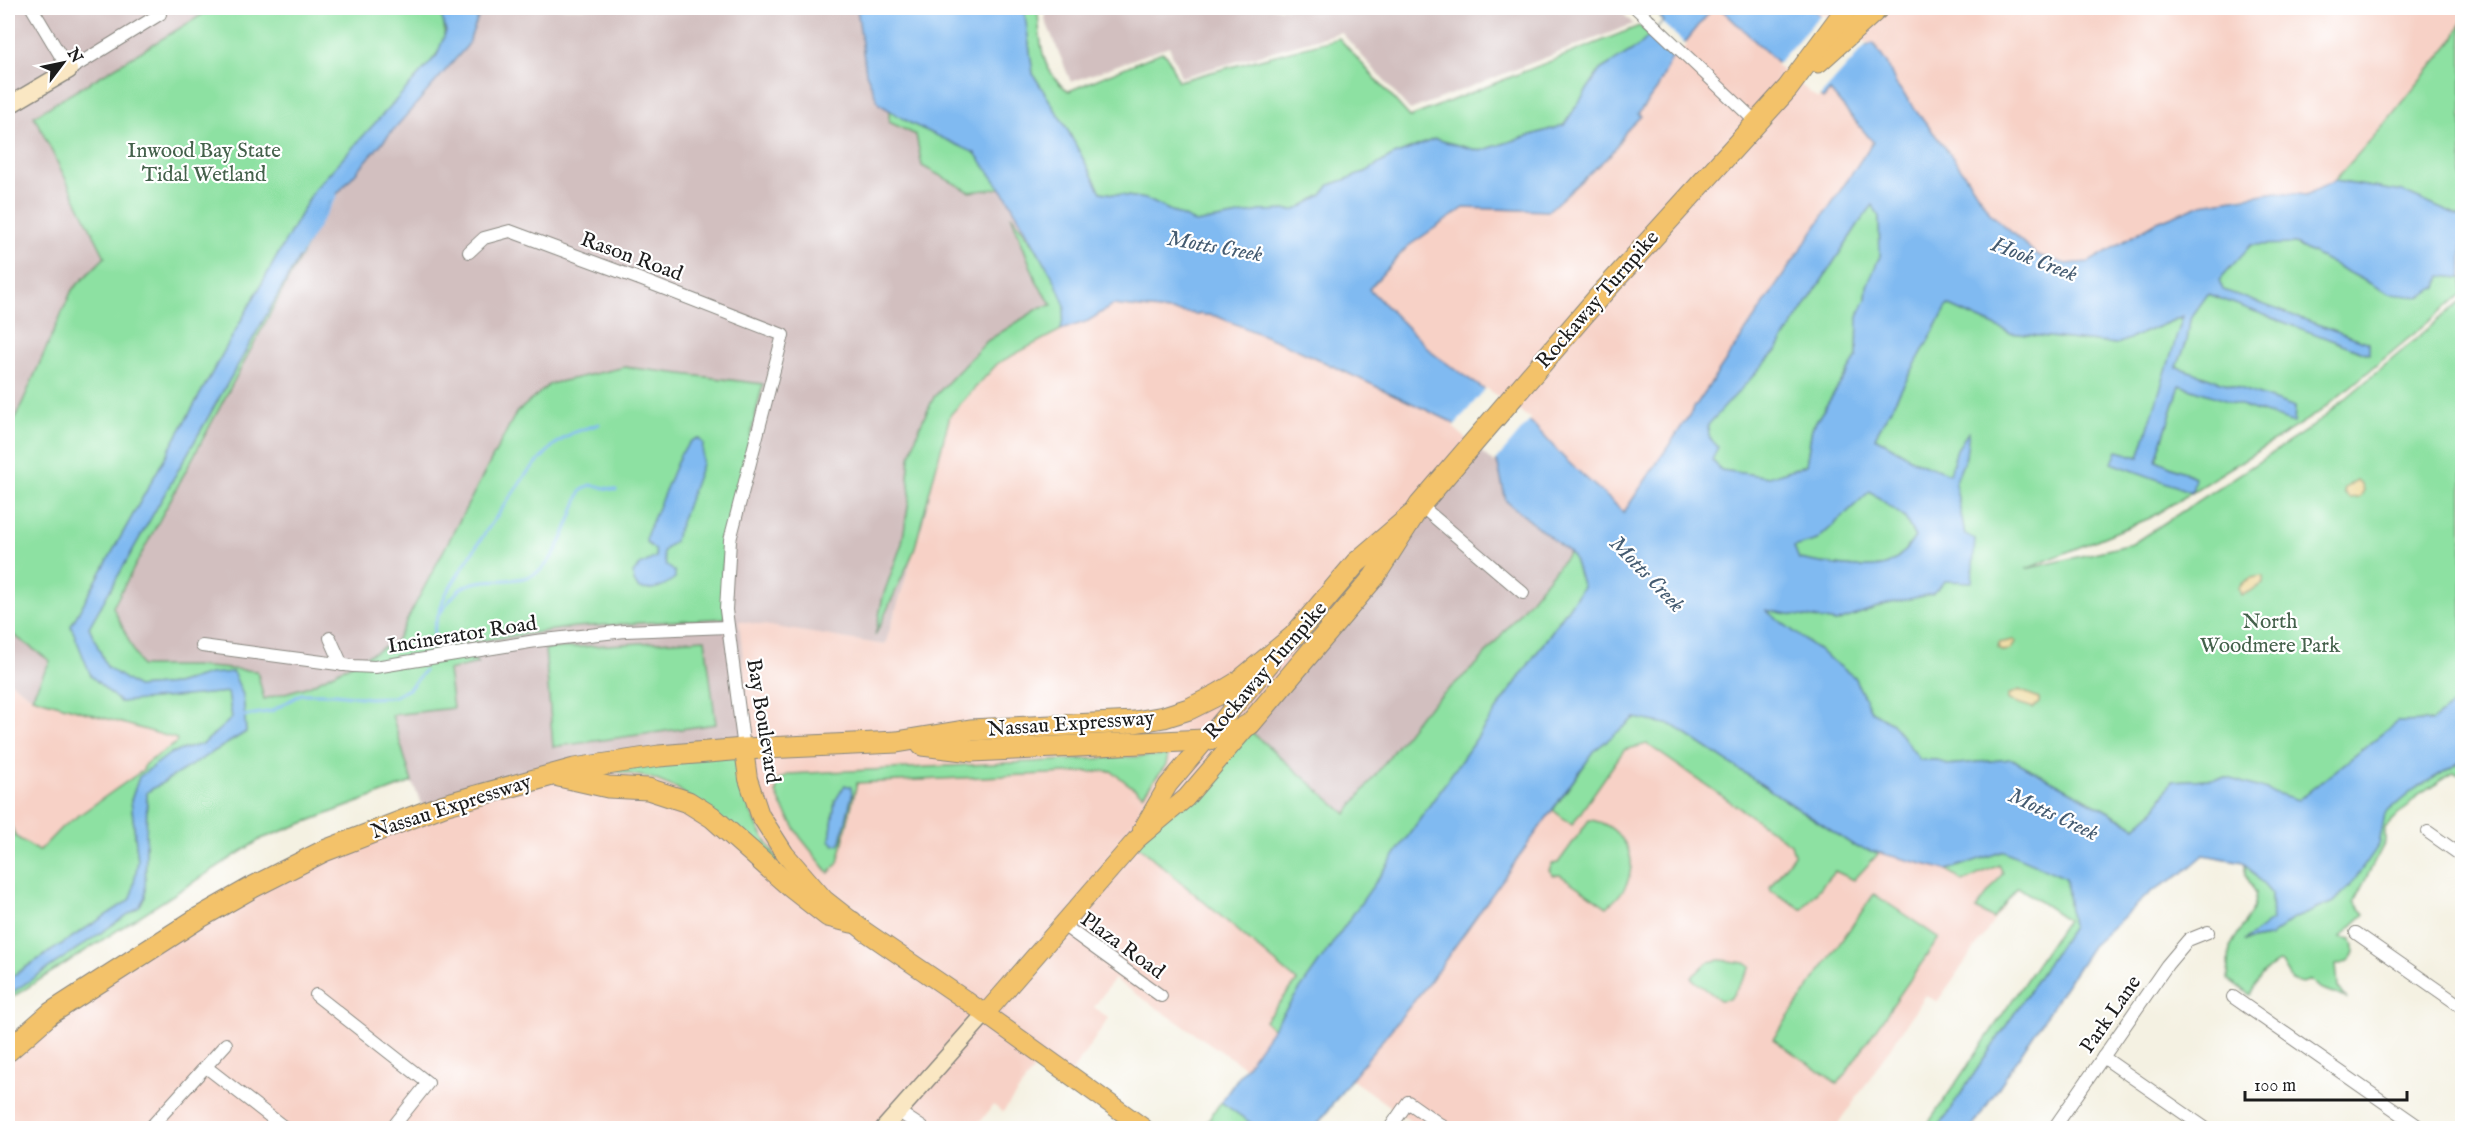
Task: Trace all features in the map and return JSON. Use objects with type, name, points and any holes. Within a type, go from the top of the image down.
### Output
[{"type":"highway","points":[[1817,56],[1847,8]]},
{"type":"highway","points":[[1817,56],[1874,12]]},
{"type":"highway","name":"Rockaway Turnpike","points":[[1250,724],[1374,577],[1416,510],[1525,381],[1630,261],[1817,56]]},
{"type":"highway","name":"Rockaway Turnpike","points":[[1294,636],[1356,563],[1416,510]]},
{"type":"highway","name":"Nassau Expressway","points":[[8,1051],[51,1013],[197,919],[299,863],[423,811],[552,774],[659,756],[744,749],[897,742],[970,730],[1118,723],[1164,717],[1189,709],[1227,689],[1294,636]]},
{"type":"highway","name":"Nassau Expressway","points":[[897,742],[972,751],[1204,740],[1230,735],[1250,724]]},
{"type":"highway","points":[[552,774],[608,787],[658,791],[688,802],[712,817],[791,887],[828,916],[852,922]]},
{"type":"highway","name":"Nassau Expressway","points":[[8,1031],[51,1013]]},
{"type":"main road","points":[[8,106],[69,70]]},
{"type":"main road","name":"Rockaway Turnpike","points":[[1136,840],[1168,785],[1294,636]]},
{"type":"main road","name":"Rockaway Turnpike","points":[[884,1128],[1136,840],[1186,798],[1250,724]]},
{"type":"main road","name":"Bay Boulevard","points":[[744,749],[752,791],[767,828],[814,889],[852,922],[1144,1128]]},
{"type":"street","points":[[32,8],[69,70],[160,14]]},
{"type":"street","points":[[1636,8],[1756,122]]},
{"type":"street","name":"Rason Road","points":[[469,252],[484,238],[510,231],[783,335]]},
{"type":"street","name":"Bay Boulevard","points":[[744,749],[728,627],[726,586],[730,540],[783,335]]},
{"type":"street","points":[[1416,510],[1523,593]]},
{"type":"street","name":"Incinerator Road","points":[[202,646],[342,665],[375,667],[536,641],[625,631],[728,627]]},
{"type":"street","points":[[330,638],[342,665]]},
{"type":"street","points":[[2428,832],[2463,856]]},
{"type":"street","name":"Plaza Road","points":[[1063,925],[1161,996]]},
{"type":"street","name":"Park Lane","points":[[2054,1128],[2168,965],[2188,940],[2208,932]]},
{"type":"street","points":[[2356,933],[2463,1007]]},
{"type":"street","points":[[316,995],[428,1083],[393,1128]]},
{"type":"street","points":[[2233,997],[2421,1128]]},
{"type":"street","points":[[150,1128],[226,1044]]},
{"type":"street","points":[[2103,1057],[2205,1128]]},
{"type":"street","points":[[206,1067],[285,1128]]},
{"type":"street","points":[[1390,1128],[1408,1102],[1445,1128]]},
{"type":"street","points":[[899,1112],[923,1128]]},
{"type":"shaded area","points":[[8,8],[213,8],[35,116],[105,257],[72,290],[8,435]]},
{"type":"shaded area","points":[[482,8],[857,8],[866,73],[975,152],[1007,197],[1055,281],[1061,330],[998,363],[950,415],[923,522],[885,645],[739,621],[752,750],[597,768],[425,811],[412,782],[392,715],[448,670],[477,663],[458,644],[575,627],[725,618],[722,572],[737,492],[516,413],[396,641],[309,686],[264,699],[194,666],[141,666],[113,607],[331,201],[467,46]]},
{"type":"shaded area","points":[[1047,8],[1618,8],[1633,24],[1410,110],[1341,32],[1181,77],[1169,46],[1071,82],[1045,19]]},
{"type":"shaded area","points":[[1713,8],[1720,8],[1776,61],[1823,99],[1830,91],[1873,141],[1624,512],[1566,460],[1532,423],[1435,355],[1369,290],[1407,247],[1464,208],[1548,211],[1612,153],[1626,131],[1640,116],[1638,115],[1657,89],[1671,60]]},
{"type":"shaded area","points":[[1811,8],[2462,8],[2462,21],[2454,39],[2385,124],[2334,181],[2306,195],[2277,192],[2236,197],[2155,223],[2089,262],[2066,264],[2037,255],[1991,214],[1959,166],[1896,84],[1888,65],[1866,46],[1856,43]]},
{"type":"shaded area","points":[[1112,305],[1216,316],[1294,348],[1452,422],[1482,450],[1248,729],[1136,844],[1297,982],[1265,1021],[1273,1029],[1246,1068],[1114,979],[1094,1007],[1109,1018],[1069,1076],[1043,1057],[1003,1112],[993,1105],[976,1128],[8,1128],[8,1045],[142,948],[425,811],[597,768],[651,778],[678,789],[792,882],[761,833],[750,810],[734,751],[752,750],[739,620],[885,645],[923,522],[950,415],[998,363],[1061,330],[1088,321]]},
{"type":"shaded area","points":[[1482,450],[1497,461],[1506,501],[1569,553],[1478,663],[1421,714],[1346,815],[1248,729]]},
{"type":"shaded area","points":[[8,631],[50,661],[32,697],[8,680]]},
{"type":"shaded area","points":[[8,680],[32,697],[177,738],[176,743],[61,828],[38,852],[16,837],[8,819]]},
{"type":"shaded area","points":[[1635,718],[1947,870],[2004,851],[2022,881],[1937,1002],[1926,995],[1836,1128],[1420,1128],[1351,1079],[1431,980],[1595,750]]},
{"type":"green space","name":"Inwood Bay State Tidal Wetland","points":[[213,8],[439,8],[443,20],[443,40],[435,56],[413,81],[414,83],[314,190],[71,626],[120,702],[228,692],[232,718],[203,744],[171,753],[131,800],[138,861],[132,899],[8,979],[8,819],[16,837],[39,851],[61,828],[143,770],[145,764],[176,743],[177,739],[32,697],[50,661],[8,631],[8,435],[72,290],[105,257],[34,116]]},
{"type":"green space","points":[[1024,8],[1038,12],[1041,46],[1047,66],[1060,84],[1069,91],[1162,52],[1167,55],[1178,81],[1339,38],[1410,117],[1639,26],[1651,35],[1639,46],[1600,70],[1564,125],[1480,151],[1435,139],[1392,156],[1364,173],[1330,185],[1322,195],[1296,210],[1261,211],[1196,223],[1146,199],[1101,192],[1067,129],[1033,74]]},
{"type":"green space","points":[[2462,21],[2462,218],[2403,192],[2334,181],[2385,124],[2454,39]]},
{"type":"green space","points":[[889,110],[912,124],[975,152],[1001,188],[970,192],[922,166],[916,135],[889,122]]},
{"type":"green space","points":[[1873,204],[1879,217],[1880,256],[1867,286],[1866,299],[1858,316],[1857,357],[1812,428],[1806,465],[1769,477],[1721,470],[1712,460],[1707,425],[1776,351]]},
{"type":"green space","points":[[1011,215],[1034,246],[1058,285],[1065,307],[1061,330],[998,363],[950,415],[914,551],[875,636],[883,596],[902,543],[910,494],[908,476],[910,457],[919,428],[934,397],[987,341],[1041,307],[1052,305],[1037,283]]},
{"type":"green space","points":[[318,224],[113,607],[141,666],[194,666],[257,671],[264,699],[309,686],[396,641],[516,413],[550,384],[625,367],[763,384],[737,492],[722,572],[725,618],[575,627],[458,644],[478,663],[448,670],[453,708],[392,715],[412,782],[261,839],[8,1000],[8,995],[139,907],[145,897],[147,792],[246,732],[243,695],[210,674],[176,684],[137,687],[107,667],[89,627]]},
{"type":"green space","name":"North Woodmere Park","points":[[2251,244],[2295,244],[2390,294],[2441,276],[2462,278],[2462,294],[2321,411],[2261,449],[2150,518],[2026,569],[2132,544],[2312,427],[2462,300],[2462,697],[2432,721],[2398,722],[2298,800],[2228,778],[2172,781],[2153,812],[2137,827],[2012,759],[1947,765],[1937,760],[1920,760],[1892,723],[1871,711],[1854,677],[1764,609],[1836,622],[1883,605],[1965,535],[1955,483],[1966,456],[1957,449],[1950,474],[1917,462],[1875,437],[1948,305],[2010,333],[2117,344],[2184,316],[2139,458],[2195,477],[2156,460],[2180,385],[2294,422],[2295,407],[2177,367],[2187,341],[2190,319],[2208,293],[2368,354],[2369,343],[2223,290],[2219,280]]},
{"type":"green space","points":[[1870,491],[1905,518],[1915,538],[1900,556],[1888,564],[1870,567],[1845,566],[1799,559],[1793,547],[1817,540]]},
{"type":"green space","points":[[1569,553],[1573,556],[1583,587],[1273,1029],[1265,1021],[1297,981],[1135,843],[1248,729],[1346,814],[1421,714],[1478,663]]},
{"type":"green space","points":[[705,639],[716,724],[553,747],[545,649]]},
{"type":"green space","points":[[1635,718],[1672,725],[1856,847],[1879,853],[1854,880],[1835,871],[1802,909],[1771,891],[1770,887],[1794,854],[1791,844],[1647,744],[1624,750],[1572,825],[1553,810],[1595,750]]},
{"type":"green space","points":[[734,751],[750,810],[761,833],[793,885],[678,789],[651,778],[597,768]]},
{"type":"green space","points":[[1168,755],[1166,765],[1143,795],[1111,771],[857,783],[838,863],[829,873],[800,837],[776,793],[778,780],[789,774]],"holes":[[[852,795],[841,841],[830,840],[835,801]]]},
{"type":"green space","points":[[2462,761],[2462,775],[2453,773],[2416,797],[2385,828],[2385,842],[2354,902],[2365,914],[2340,937],[2351,939],[2354,948],[2352,956],[2346,962],[2336,965],[2338,987],[2346,998],[2320,988],[2311,980],[2302,983],[2292,980],[2282,963],[2279,962],[2265,971],[2250,995],[2228,979],[2230,947],[2253,909],[2256,893],[2245,874],[2245,864],[2271,893],[2272,920],[2246,941],[2269,937],[2293,919],[2334,902],[2353,882],[2385,814],[2413,790]]},
{"type":"green space","points":[[1589,820],[1606,825],[1614,831],[1621,837],[1630,854],[1630,873],[1625,888],[1607,907],[1560,875],[1553,875],[1549,870],[1552,864],[1558,863]]},
{"type":"green space","points":[[2004,851],[2066,878],[2072,927],[1938,1128],[1925,1128],[2067,920],[2018,887],[1993,919],[1976,909],[2003,873],[1999,865],[1963,882],[1947,870]]},
{"type":"green space","points":[[1874,894],[1939,938],[1838,1084],[1773,1039]]},
{"type":"green space","points":[[1720,960],[1745,963],[1751,967],[1730,999],[1720,1000],[1691,978],[1708,962]]},
{"type":"green space","points":[[1221,1102],[1258,1128],[1202,1128]]},
{"type":"sand","points":[[2357,480],[2362,484],[2364,490],[2360,497],[2349,498],[2344,493],[2345,488]]},
{"type":"sand","points":[[2263,576],[2263,584],[2241,596],[2239,588],[2244,582]]},
{"type":"sand","points":[[2013,640],[2016,642],[2010,650],[2003,651],[1998,648],[1999,643]]},
{"type":"sand","points":[[2019,690],[2039,698],[2039,703],[2033,708],[2008,700],[2008,695]]},
{"type":"water","points":[[439,8],[482,8],[467,46],[331,201],[89,627],[107,667],[137,687],[176,684],[210,674],[233,672],[243,695],[246,732],[147,792],[145,897],[139,907],[8,995],[8,979],[131,899],[138,861],[131,800],[139,777],[171,753],[203,744],[232,718],[228,692],[120,702],[91,676],[71,626],[314,190],[437,55],[446,31]]},
{"type":"water","points":[[857,8],[1024,8],[1033,74],[1067,129],[1101,192],[1146,199],[1196,223],[1261,211],[1296,210],[1322,195],[1330,185],[1364,173],[1392,156],[1435,139],[1480,151],[1564,125],[1600,70],[1639,46],[1663,22],[1660,18],[1669,8],[1713,8],[1671,60],[1657,89],[1638,114],[1641,116],[1626,131],[1612,153],[1548,211],[1464,208],[1407,247],[1369,289],[1435,355],[1532,423],[1566,460],[1624,512],[1873,142],[1830,91],[1823,99],[1776,61],[1720,8],[1811,8],[1856,43],[1866,46],[1873,43],[1888,65],[1896,84],[1959,166],[1991,214],[2037,255],[2066,264],[2089,262],[2155,223],[2202,204],[2277,192],[2306,195],[2334,181],[2403,192],[2462,218],[2462,278],[2441,276],[2438,287],[2420,297],[2390,294],[2295,244],[2251,245],[2219,280],[2223,290],[2369,343],[2369,354],[2208,294],[2190,319],[2187,341],[2177,367],[2295,407],[2294,423],[2180,385],[2156,460],[2195,477],[2192,492],[2112,463],[2117,451],[2139,457],[2183,316],[2117,344],[2010,333],[1948,305],[1875,437],[1917,462],[1950,474],[1957,449],[1969,431],[1966,456],[1955,483],[1965,535],[1975,539],[1972,582],[1945,581],[1932,594],[1883,605],[1836,622],[1765,610],[1854,677],[1871,711],[1892,723],[1920,760],[1937,760],[1947,765],[2012,759],[2136,827],[2153,812],[2172,781],[2228,778],[2298,800],[2398,722],[2432,721],[2462,697],[2462,761],[2413,790],[2385,814],[2379,845],[2353,882],[2334,902],[2293,919],[2269,937],[2244,941],[2272,920],[2271,893],[2243,862],[2204,855],[2182,874],[2152,891],[2092,946],[1972,1128],[1938,1128],[2072,927],[2066,878],[2004,851],[1947,870],[1856,847],[1672,725],[1635,718],[1595,750],[1431,980],[1351,1079],[1315,1128],[1258,1128],[1221,1102],[1583,587],[1573,556],[1506,501],[1497,461],[1452,422],[1294,348],[1216,316],[1113,305],[1088,321],[1061,330],[1065,306],[1055,281],[1007,197],[975,153],[912,124],[879,104],[866,73]],"holes":[[[1873,205],[1879,217],[1880,256],[1867,286],[1866,299],[1858,316],[1857,357],[1812,428],[1806,465],[1769,477],[1721,470],[1712,460],[1718,447],[1709,437],[1708,425],[1776,351]],[[1870,491],[1905,518],[1915,537],[1900,556],[1888,564],[1869,567],[1844,566],[1799,559],[1794,547],[1817,540]]]},
{"type":"water","points":[[698,438],[703,443],[702,464],[674,542],[663,553],[666,565],[675,572],[675,578],[658,588],[639,589],[634,581],[633,573],[640,565],[656,557],[655,550],[646,542],[647,534],[680,455],[691,441]]},
{"type":"water","points":[[845,785],[851,787],[852,795],[841,841],[834,845],[830,840],[835,801]]},
{"type":"pier","points":[[1822,13],[1857,40],[1865,43],[1870,41],[1818,99],[1776,65]]},
{"type":"pier","points":[[1662,23],[1687,45],[1675,58],[1651,35]]},
{"type":"pier","points":[[1486,388],[1531,419],[1494,463],[1453,427]]},
{"type":"waterway","points":[[299,256],[336,195]]},
{"type":"waterway","points":[[432,648],[435,625],[445,595],[527,473],[554,445],[572,433],[599,424]]},
{"type":"waterway","points":[[440,613],[455,594],[465,586],[485,581],[517,579],[537,573],[557,549],[581,491],[590,485],[616,490]]},
{"type":"waterway","points":[[243,716],[272,711],[301,694],[393,697],[409,689],[424,671]]},
{"type":"water label","name":"Motts Creek","points":[[1215,245]]},
{"type":"water label","name":"Hook Creek","points":[[2035,258]]},
{"type":"water label","name":"Motts Creek","points":[[1648,573]]},
{"type":"water label","name":"Motts Creek","points":[[2054,813]]}]
